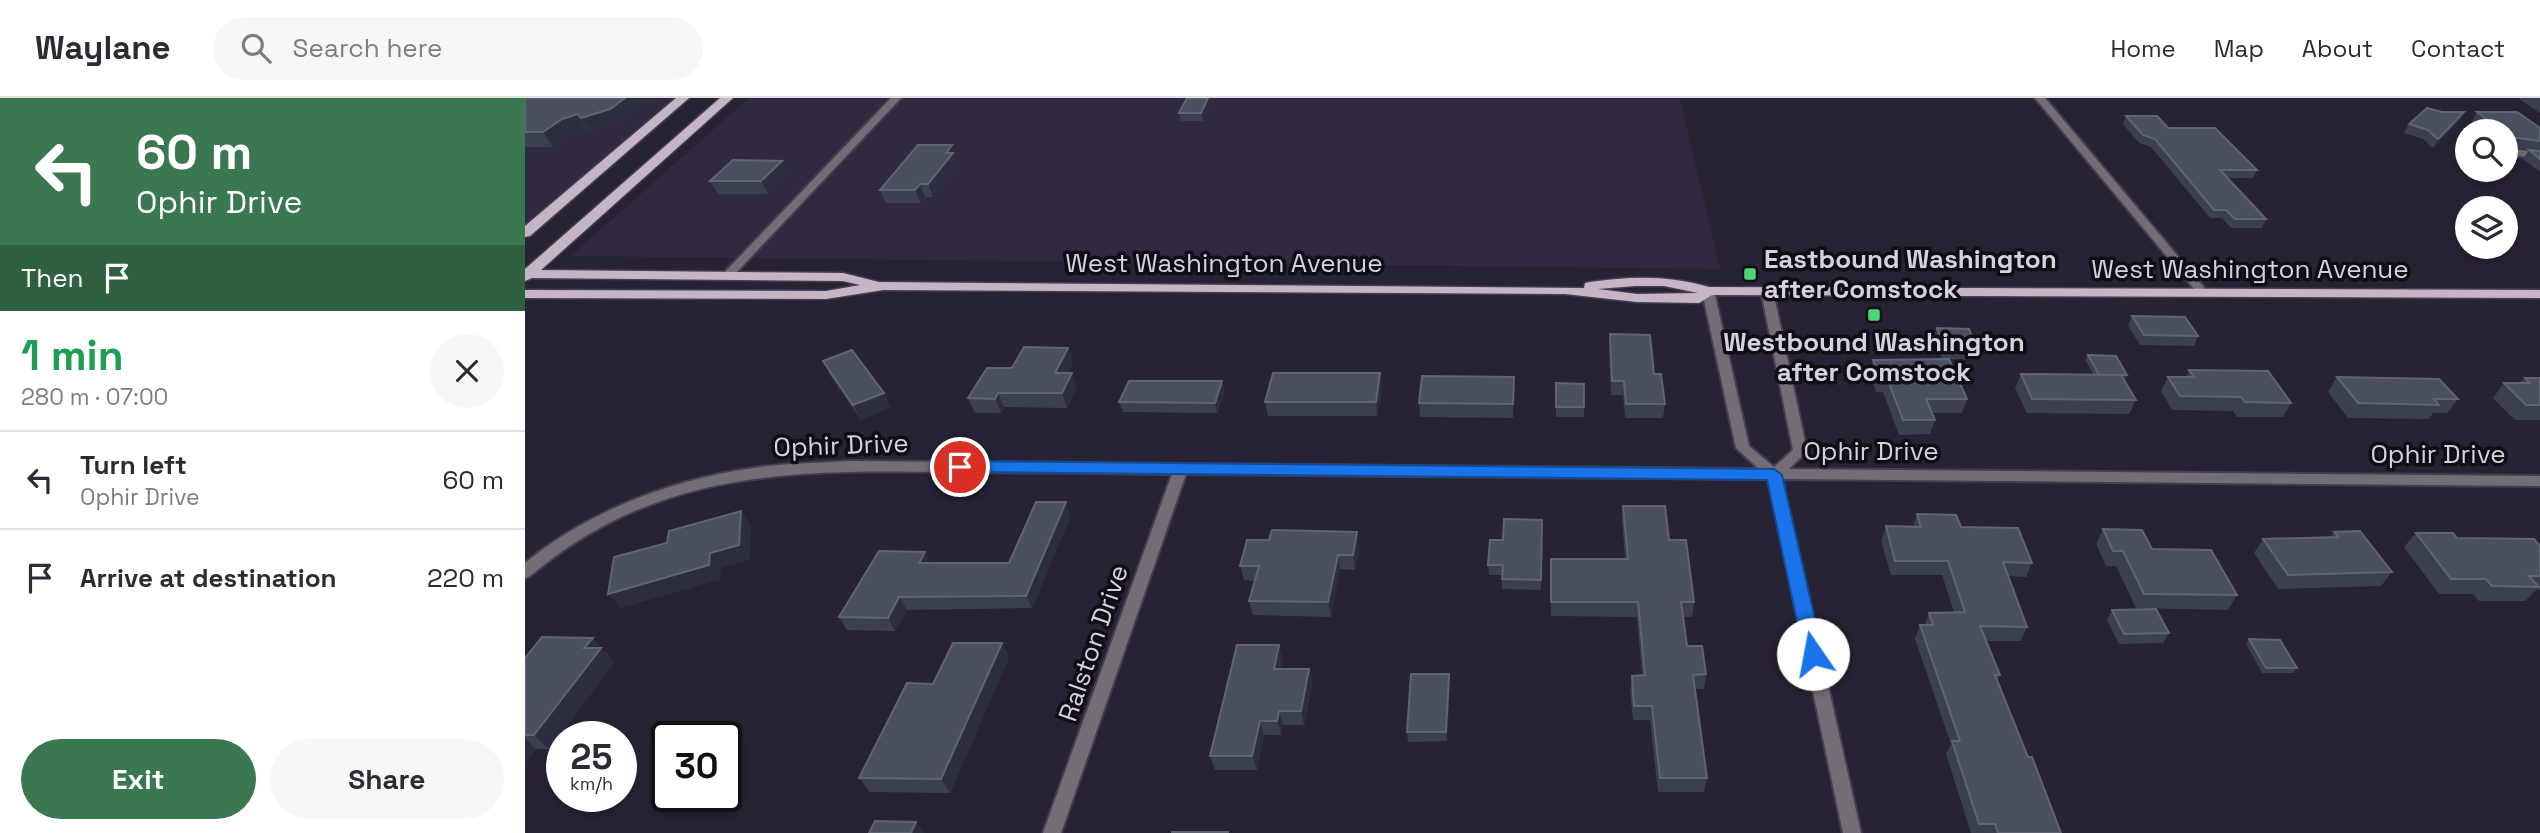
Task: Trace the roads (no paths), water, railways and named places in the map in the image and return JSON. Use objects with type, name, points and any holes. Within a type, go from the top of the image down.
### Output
[{"type":"main road","points":[[525,233],[683,98]]},
{"type":"main road","points":[[526,275],[727,98]]},
{"type":"main road","name":"West Washington Avenue","points":[[526,275],[843,277],[883,286]]},
{"type":"main road","name":"West Washington Avenue","points":[[525,293],[826,295],[883,286],[1565,290],[1672,299],[1699,299],[1708,290],[2540,294]]},
{"type":"street","points":[[727,276],[896,98]]},
{"type":"street","points":[[2040,98],[2203,293]]},
{"type":"street","points":[[2518,153],[2540,156]]},
{"type":"street","points":[[1708,290],[1744,448],[1774,475],[1853,833]]},
{"type":"street","points":[[1767,291],[1800,451],[1774,475]]},
{"type":"street","name":"Ophir Drive","points":[[525,572],[575,536],[658,495],[739,474],[850,466],[2540,481]]},
{"type":"street","name":"Ralston Drive","points":[[1052,833],[1179,470]]},
{"type":"place","name":"Eastbound Washington after Comstock","points":[[1750,274]]},
{"type":"place","name":"Westbound Washington after Comstock","points":[[1874,315]]}]
